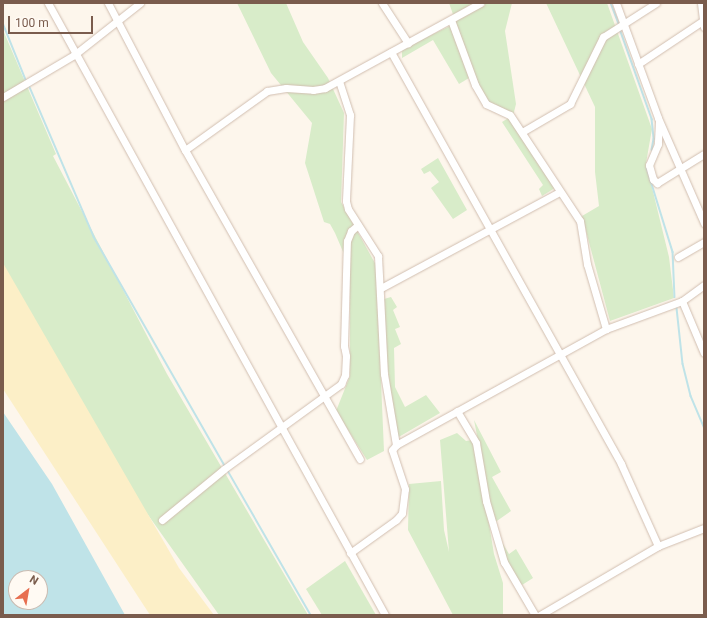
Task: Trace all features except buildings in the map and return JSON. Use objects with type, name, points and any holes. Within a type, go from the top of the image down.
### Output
[{"type":"street","points":[[48,3],[74,55],[386,615]]},
{"type":"street","points":[[108,3],[185,150],[324,398],[360,459]]},
{"type":"street","points":[[3,97],[74,55],[117,19],[140,3]]},
{"type":"street","points":[[382,3],[408,43]]},
{"type":"street","points":[[185,150],[267,91],[286,88],[313,90],[339,81],[480,3]]},
{"type":"street","points":[[616,3],[620,27],[638,64],[658,118],[704,223]]},
{"type":"street","points":[[522,132],[570,104],[584,81],[597,46],[603,37],[656,3]]},
{"type":"street","points":[[638,64],[704,22],[701,3]]},
{"type":"street","points":[[451,20],[475,85],[486,104],[510,115],[558,192],[580,221],[587,264],[606,329]]},
{"type":"street","points":[[391,52],[621,464],[658,546]]},
{"type":"street","points":[[339,81],[350,115],[346,201],[348,209],[378,256],[381,288],[384,374],[396,445]]},
{"type":"street","points":[[658,118],[658,144],[649,165],[653,179],[657,183],[704,154]]},
{"type":"street","points":[[381,288],[558,192]]},
{"type":"street","points":[[162,520],[227,468],[324,398],[340,384],[345,375],[347,241],[358,225]]},
{"type":"street","points":[[678,257],[704,242]]},
{"type":"street","points":[[350,552],[396,520],[402,514],[405,489],[392,450],[396,445],[606,329],[682,301],[704,285]]},
{"type":"street","points":[[682,301],[704,353]]},
{"type":"street","points":[[457,411],[476,443],[486,501],[504,562],[535,615]]},
{"type":"street","points":[[540,615],[658,546],[704,528]]},
{"type":"green space","points":[[237,3],[286,3],[303,42],[328,78],[344,113],[341,202],[376,265],[384,451],[367,460],[336,411],[350,376],[350,268],[330,224],[324,222],[305,163],[312,123],[271,73]]},
{"type":"green space","points":[[449,3],[512,3],[505,31],[516,104],[513,116],[483,99]]},
{"type":"green space","points":[[546,3],[607,3],[652,129],[646,163],[669,257],[674,298],[610,321],[582,216],[599,206],[595,172],[595,107]]},
{"type":"green space","points":[[450,26],[469,78],[459,84],[433,40],[402,58],[402,51],[410,45]]},
{"type":"green space","points":[[3,30],[56,154],[53,156],[167,374],[308,615],[219,615],[102,450],[3,265]]},
{"type":"green space","points":[[510,117],[555,188],[542,196],[539,189],[543,185],[502,122]]},
{"type":"green space","points":[[438,158],[467,210],[453,219],[431,188],[439,182],[430,171],[424,174],[421,169]]},
{"type":"green space","points":[[391,297],[397,307],[393,310],[400,327],[395,329],[401,344],[394,348],[395,387],[405,407],[426,395],[440,413],[397,438],[387,363],[384,299]]},
{"type":"green space","points":[[474,420],[501,472],[492,477],[511,511],[494,523]]},
{"type":"green space","points":[[457,433],[466,441],[472,440],[477,451],[494,554],[503,583],[503,615],[453,615],[408,530],[409,484],[441,481],[444,530],[449,552],[440,440]]},
{"type":"green space","points":[[493,527],[509,554],[516,549],[533,578],[522,585],[507,564]]},
{"type":"green space","points":[[345,561],[376,615],[322,615],[306,589]]},
{"type":"sand","points":[[3,263],[179,568],[214,615],[150,615],[3,389]]},
{"type":"water","points":[[3,412],[52,484],[125,615],[3,615]]},
{"type":"waterway","points":[[611,3],[619,24]]},
{"type":"waterway","points":[[3,23],[26,80]]},
{"type":"waterway","points":[[620,29],[652,119],[654,139],[652,150]]},
{"type":"waterway","points":[[29,85],[94,237],[225,466]]},
{"type":"waterway","points":[[647,168],[673,252],[675,297]]},
{"type":"waterway","points":[[677,308],[683,364],[691,396],[704,427]]},
{"type":"waterway","points":[[227,469],[311,615]]}]
